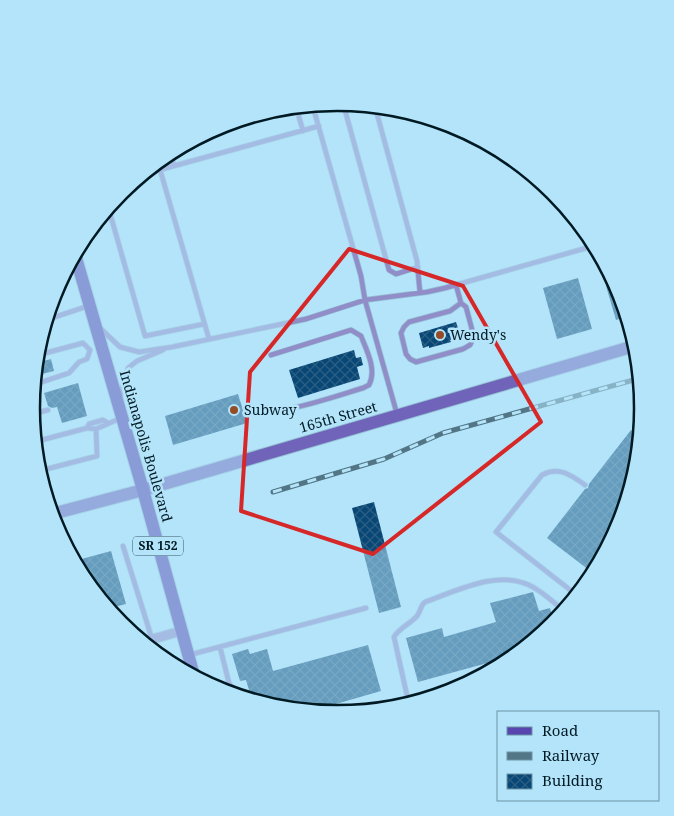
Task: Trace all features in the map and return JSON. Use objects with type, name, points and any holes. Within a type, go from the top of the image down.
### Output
[{"type":"main road","name":"Indianapolis Boulevard","points":[[78,264],[95,323],[96,348],[118,402],[191,666]]},
{"type":"main road","name":"165th Street","points":[[59,512],[143,490],[628,348]]},
{"type":"street","points":[[151,639],[181,631]]},
{"type":"lane","points":[[345,111],[389,270],[396,274],[418,267]]},
{"type":"lane","points":[[315,112],[361,276],[365,300],[397,416]]},
{"type":"lane","points":[[298,114],[303,131]]},
{"type":"lane","points":[[377,114],[418,267],[420,293]]},
{"type":"lane","points":[[162,168],[319,126]]},
{"type":"lane","points":[[173,161],[174,166]]},
{"type":"lane","points":[[159,170],[209,339]]},
{"type":"lane","points":[[111,216],[145,336],[204,324]]},
{"type":"lane","points":[[95,323],[120,347],[129,350],[139,352],[172,347],[306,319],[365,300],[420,293],[456,285],[587,248]]},
{"type":"lane","points":[[456,285],[461,303],[466,307],[474,337],[470,345],[464,349],[416,362],[410,359],[406,354],[402,333],[404,327],[409,322],[450,311],[461,303]]},
{"type":"lane","points":[[55,317],[90,305]]},
{"type":"lane","points":[[271,355],[351,330],[361,336],[373,374],[369,385],[363,388],[302,406],[287,408]]},
{"type":"lane","points":[[42,382],[69,373],[79,362],[87,359],[96,348],[83,343],[46,353]]},
{"type":"lane","points":[[118,402],[128,368],[137,361],[172,347]]},
{"type":"lane","points":[[40,412],[48,410]]},
{"type":"lane","points":[[42,441],[88,428],[96,429],[122,418]]},
{"type":"lane","points":[[88,428],[89,424],[103,420],[108,423]]},
{"type":"lane","points":[[47,469],[97,456],[96,429]]},
{"type":"lane","points":[[571,591],[496,532],[542,475],[548,472],[563,472],[572,475],[585,485]]},
{"type":"lane","points":[[123,546],[148,637]]},
{"type":"lane","points":[[407,696],[394,636],[396,632],[417,616],[421,605],[426,602],[487,581],[506,579],[528,584],[558,606]]},
{"type":"lane","points":[[188,655],[366,608]]},
{"type":"lane","points":[[220,647],[230,685]]},
{"type":"highlighted area","points":[[349,249],[463,286],[541,422],[373,554],[241,511],[250,372]]},
{"type":"building","points":[[578,278],[592,329],[557,339],[543,288]]},
{"type":"building","points":[[606,286],[611,294],[620,319],[616,320]]},
{"type":"building","name":"Wendy's","points":[[456,322],[461,337],[450,340],[451,342],[423,348],[419,333]]},
{"type":"building","points":[[354,350],[356,358],[361,357],[363,365],[357,367],[360,379],[298,398],[289,370]]},
{"type":"building","points":[[51,359],[54,371],[43,374],[44,361]]},
{"type":"building","points":[[78,383],[87,416],[62,423],[57,407],[52,408],[48,406],[44,393]]},
{"type":"building","points":[[238,394],[247,423],[173,445],[165,416]]},
{"type":"building","points":[[631,430],[633,431],[631,447],[624,485],[611,522],[587,568],[547,538],[585,489],[588,488],[589,484]]},
{"type":"building","points":[[374,502],[401,607],[379,613],[352,508]]},
{"type":"building","points":[[111,551],[126,604],[116,606],[101,589],[82,559]]},
{"type":"building","points":[[533,592],[539,611],[550,608],[551,613],[518,644],[489,662],[418,682],[406,638],[442,628],[444,637],[496,622],[490,603]]},
{"type":"building","points":[[368,645],[381,691],[333,705],[298,702],[260,695],[249,691],[246,680],[240,681],[232,654],[248,649],[250,654],[267,649],[273,671]]},
{"type":"railway","points":[[273,492],[384,459],[443,433],[632,380]]},
{"type":"place","name":"Wendy's","points":[[440,335]]},
{"type":"place","name":"Subway","points":[[234,410]]}]
